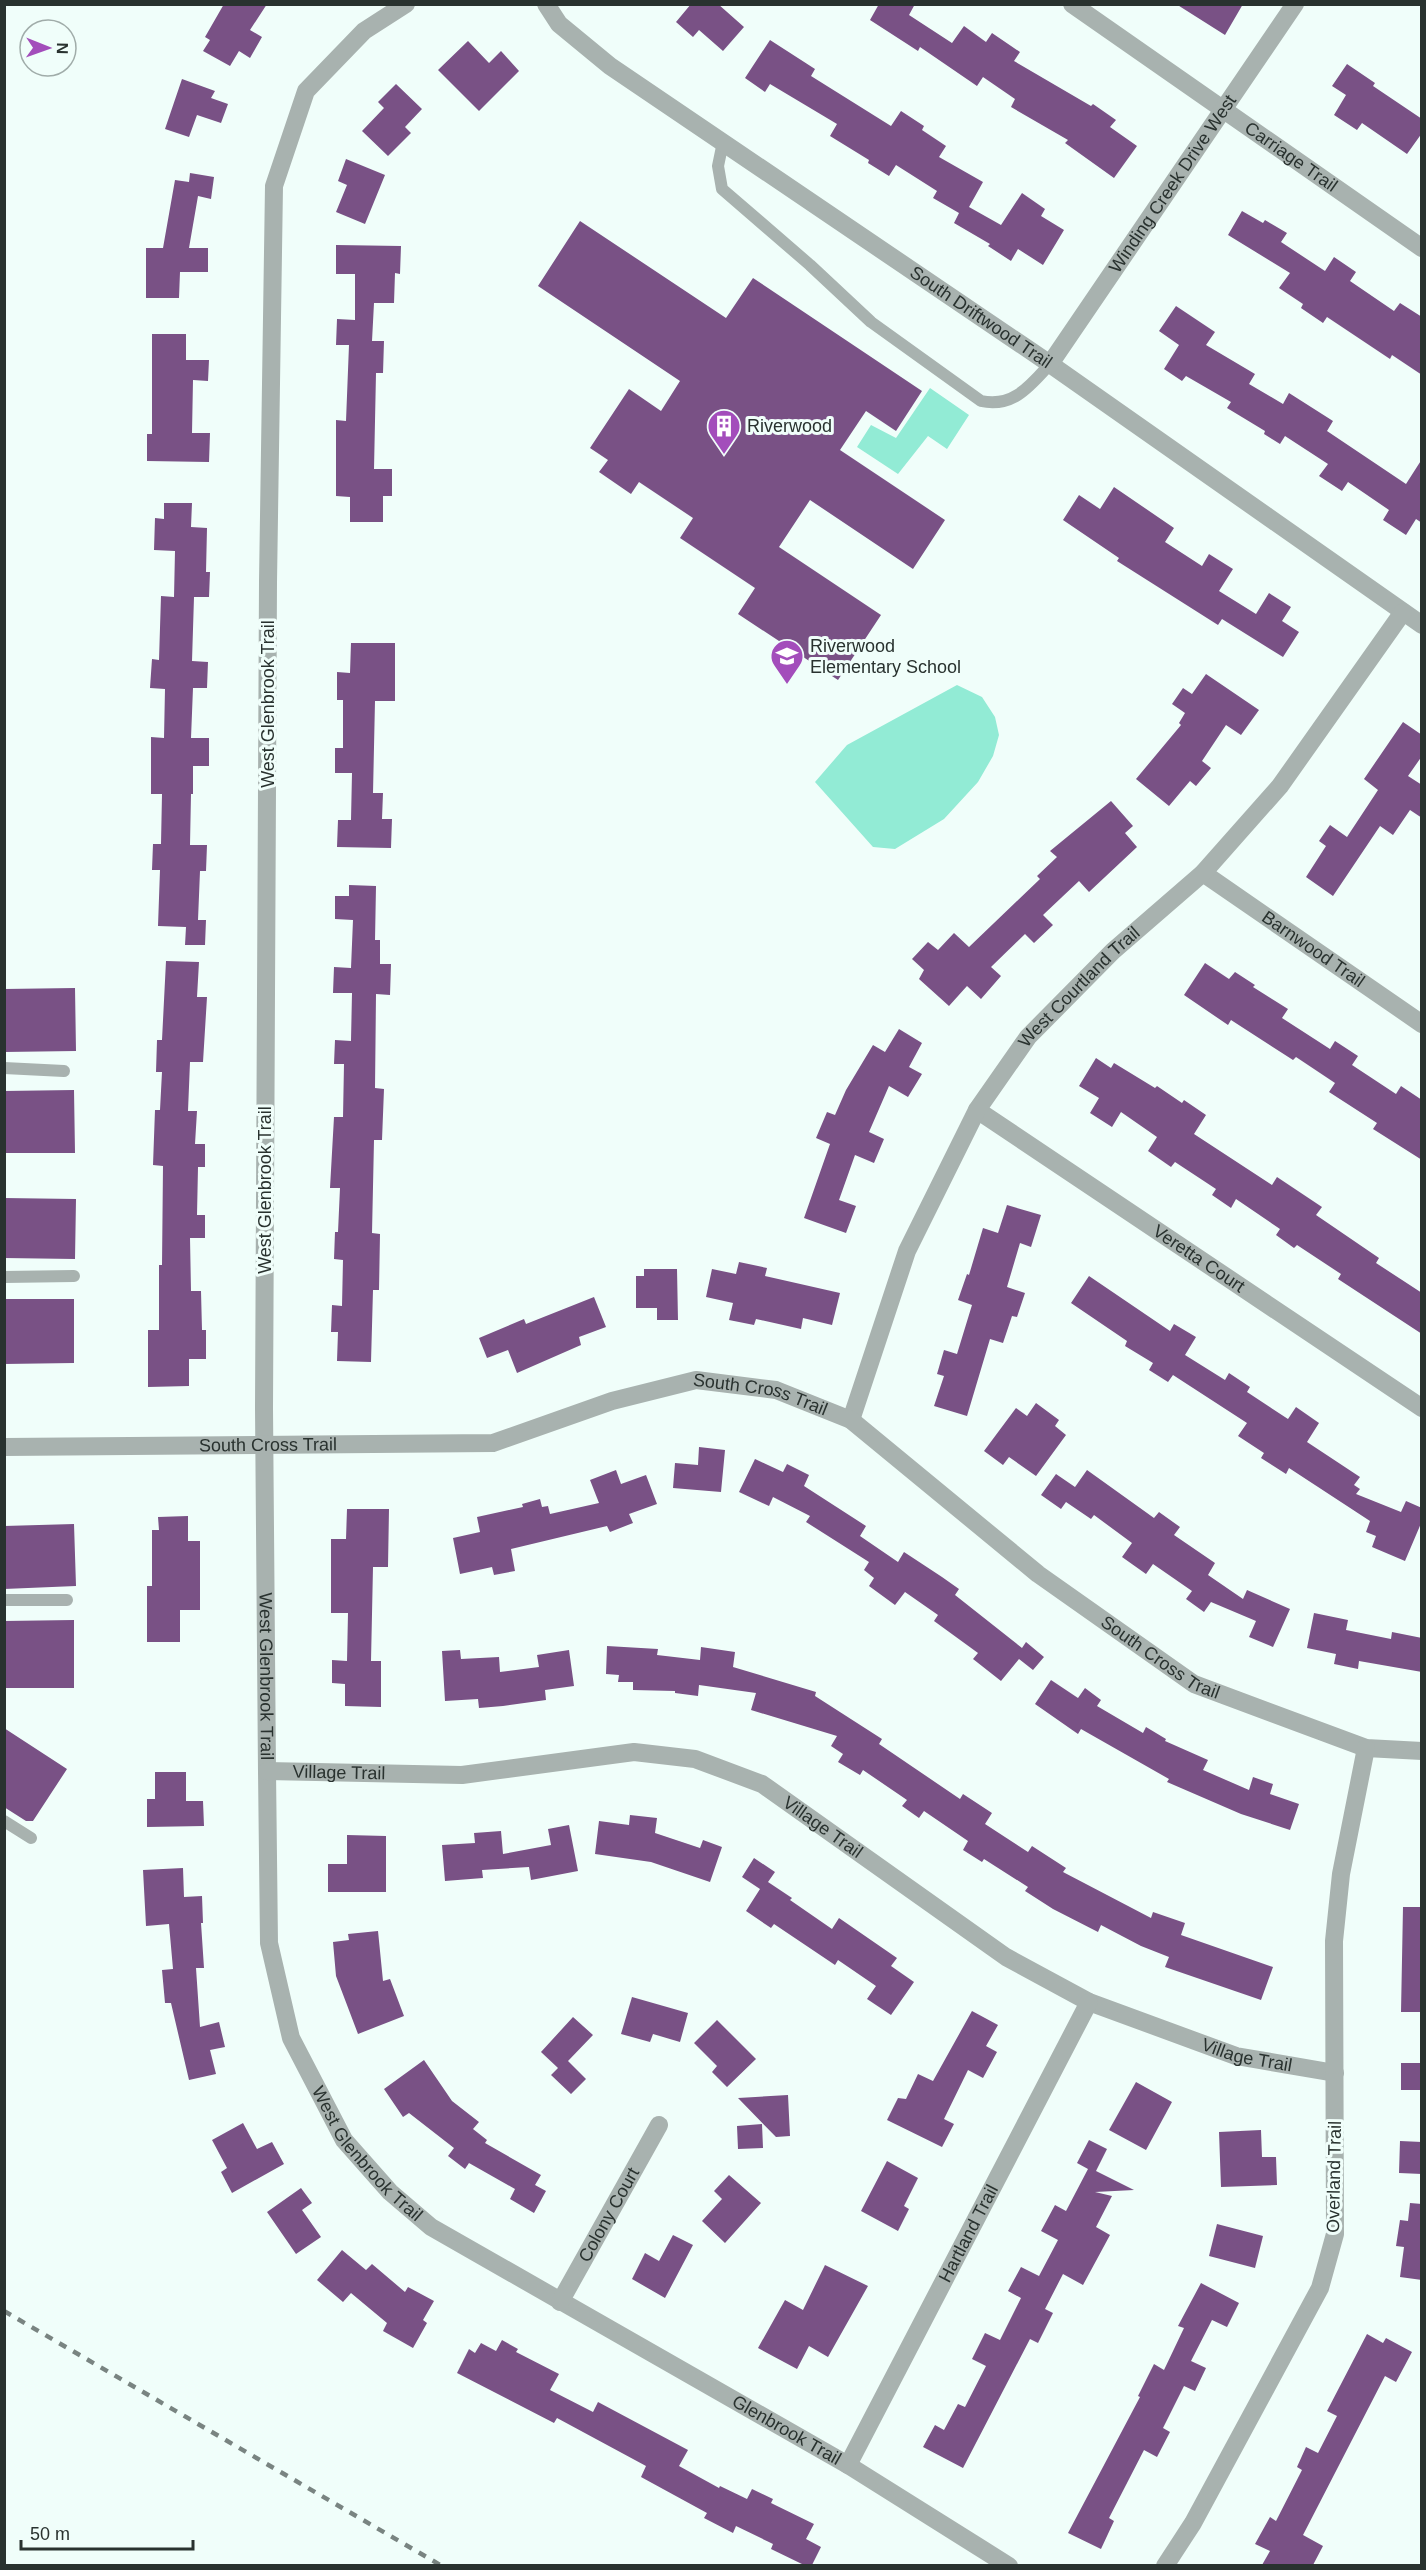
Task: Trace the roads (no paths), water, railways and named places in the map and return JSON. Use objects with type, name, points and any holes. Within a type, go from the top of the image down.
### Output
[{"type":"street","name":"West Glenbrook Trail","points":[[406,4],[364,32],[306,91],[274,186],[268,582],[265,1446],[269,1943],[291,2038],[344,2140],[390,2192],[431,2227],[560,2302]]},
{"type":"street","name":"South Driftwood Trail","points":[[546,4],[559,24],[610,66],[1050,364],[1422,625]]},
{"type":"street","name":"Carriage Trail","points":[[1072,4],[1422,248]]},
{"type":"street","name":"Winding Creek Drive West","points":[[1050,364],[1295,4]]},
{"type":"street","name":"West Courtland Trail","points":[[851,1420],[907,1251],[977,1110],[1028,1037],[1113,951],[1203,873],[1280,786],[1403,612]]},
{"type":"street","name":"Barnwood Trail","points":[[1203,873],[1422,1024]]},
{"type":"street","name":"Veretta Court","points":[[977,1110],[1422,1408]]},
{"type":"street","name":"South Cross Trail","points":[[4,1447],[493,1443],[612,1401],[696,1380],[776,1390],[851,1420],[1038,1575],[1194,1684],[1366,1748],[1422,1750]]},
{"type":"street","name":"Overland Trail","points":[[1165,2565],[1193,2523],[1320,2289],[1335,2234],[1334,1941],[1341,1874],[1366,1748]]},
{"type":"street","name":"Village Trail","points":[[267,1771],[462,1775],[634,1752],[695,1759],[762,1784],[1006,1957],[1089,2001],[1236,2056],[1335,2073]]},
{"type":"street","name":"Hartland Trail","points":[[848,2465],[1089,2001]]},
{"type":"street","name":"Colony Court","points":[[560,2302],[658,2125]]},
{"type":"street","name":"Glenbrook Trail","points":[[560,2302],[848,2465],[1009,2565]]},
{"type":"lane","points":[[723,142],[718,166],[722,189],[810,265],[871,322],[981,401],[995,404],[1013,398],[1034,382],[1050,364]]},
{"type":"lane","points":[[4,1068],[64,1071]]},
{"type":"lane","points":[[4,1277],[74,1276]]},
{"type":"lane","points":[[4,1600],[67,1600]]},
{"type":"lane","points":[[4,1821],[31,1838]]},
{"type":"railway","points":[[4,2311],[442,2566]]},
{"type":"place","name":"Riverwood","points":[[724,455]]},
{"type":"place","name":"Riverwood Elementary School","points":[[787,685]]}]
